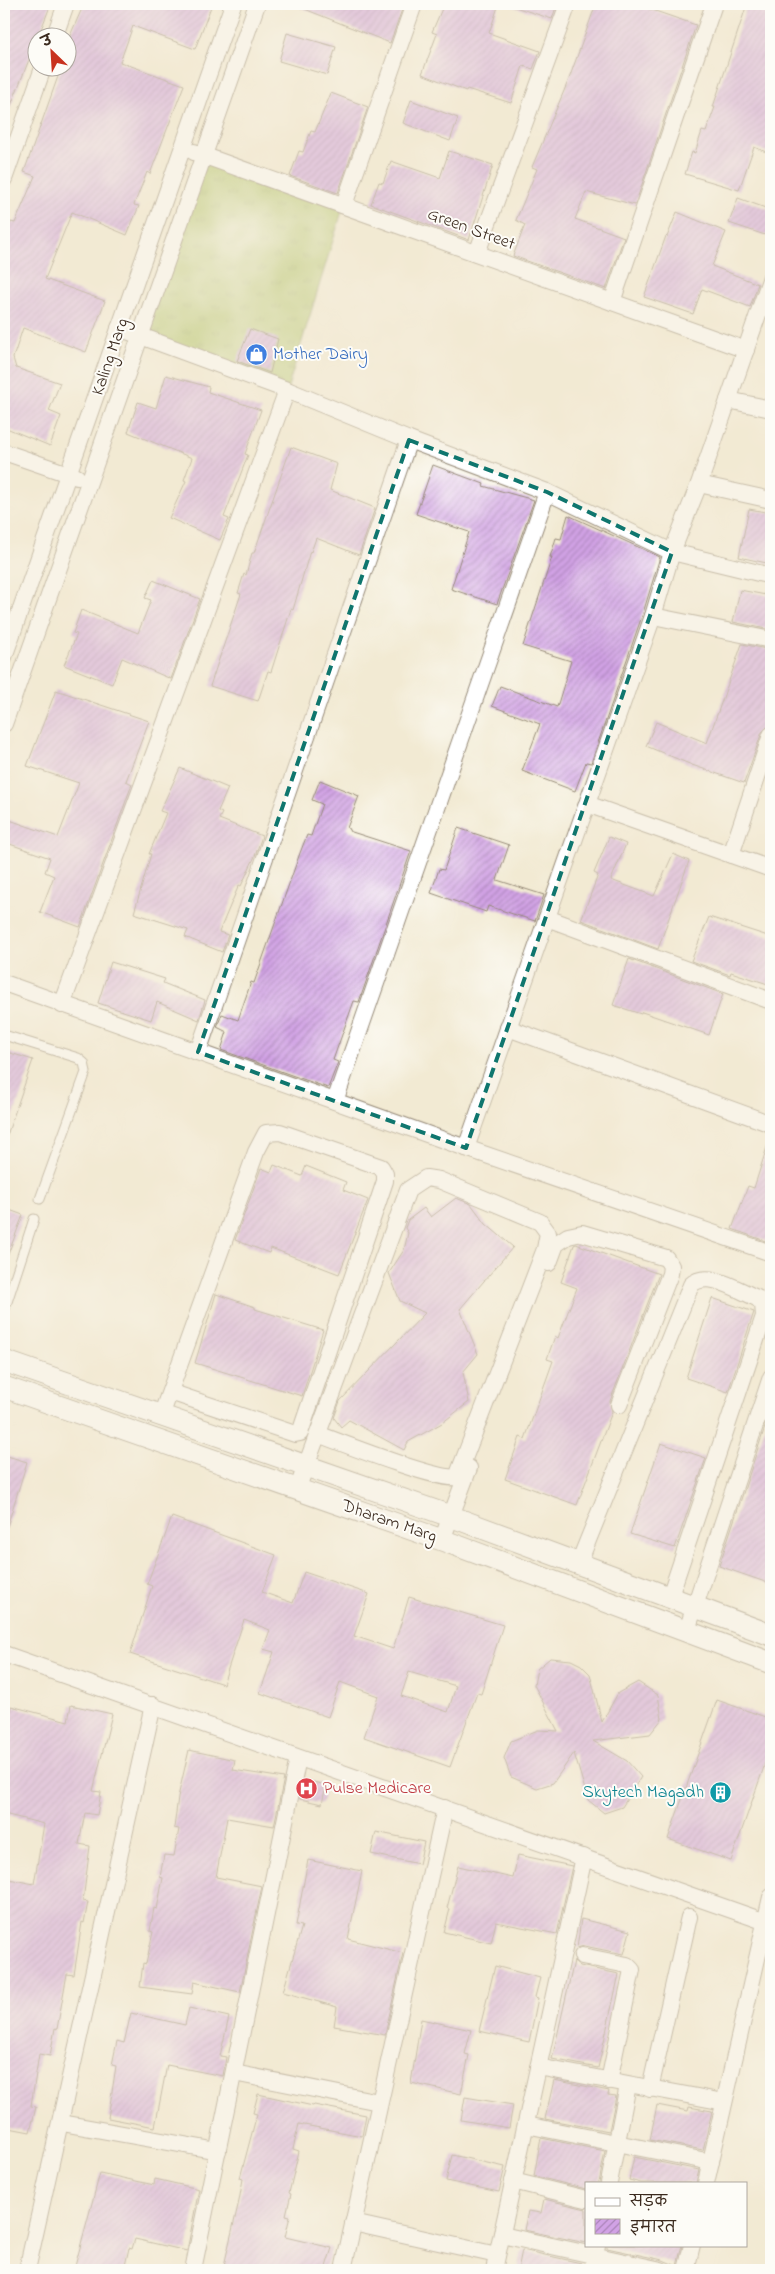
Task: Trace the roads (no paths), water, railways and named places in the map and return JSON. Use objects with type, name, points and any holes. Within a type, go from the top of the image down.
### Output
[{"type":"street","points":[[58,28],[66,4]]},
{"type":"street","name":"Kaling Marg","points":[[5,652],[233,4]]},
{"type":"street","name":"Kaling Marg","points":[[4,724],[257,4]]},
{"type":"street","points":[[344,205],[414,4]]},
{"type":"street","points":[[477,253],[568,4]]},
{"type":"street","points":[[612,302],[714,4]]},
{"type":"street","points":[[4,179],[39,78]]},
{"type":"street","name":"Green Street","points":[[183,147],[746,350]]},
{"type":"street","points":[[466,1148],[653,616],[672,552],[699,484],[746,350],[764,321],[771,277]]},
{"type":"street","points":[[119,328],[287,390],[409,440],[547,492],[672,552],[771,576]]},
{"type":"street","points":[[62,1005],[287,390]]},
{"type":"street","points":[[728,400],[771,409]]},
{"type":"street","points":[[198,1052],[409,440]]},
{"type":"street","points":[[4,452],[89,481]]},
{"type":"street","points":[[699,484],[771,500]]},
{"type":"street","points":[[335,1101],[547,492]]},
{"type":"street","points":[[653,616],[771,640]]},
{"type":"street","points":[[5,652],[27,657]]},
{"type":"street","points":[[732,855],[771,735]]},
{"type":"street","points":[[587,804],[771,869]]},
{"type":"street","points":[[546,918],[771,1001]]},
{"type":"street","points":[[4,983],[466,1148],[771,1253]]},
{"type":"street","points":[[508,1028],[771,1124]]},
{"type":"street","points":[[162,1416],[170,1392],[256,1152],[266,1133],[280,1132],[380,1167],[385,1174],[385,1181],[300,1433],[295,1434],[170,1392]]},
{"type":"street","points":[[297,1490],[408,1190],[426,1178],[439,1180],[540,1222],[548,1234],[545,1248],[457,1477],[452,1479],[428,1473],[318,1434]]},
{"type":"street","points":[[442,1540],[556,1244],[568,1236],[582,1233],[666,1258],[671,1266],[670,1274],[619,1406]]},
{"type":"street","points":[[578,1565],[691,1284],[698,1279],[708,1278],[757,1298],[763,1304],[764,1316],[669,1599]]},
{"type":"street","name":"Dharam Marg","points":[[4,1361],[450,1516],[669,1599],[771,1635]]},
{"type":"street","points":[[687,1630],[771,1377]]},
{"type":"street","name":"Dharam Marg","points":[[4,1387],[442,1540],[771,1663]]},
{"type":"street","points":[[191,1452],[197,1428]]},
{"type":"street","points":[[4,1654],[766,1922]]},
{"type":"street","points":[[27,2270],[62,2123],[153,1705]]},
{"type":"street","points":[[193,2270],[298,1758]]},
{"type":"street","points":[[342,2270],[445,1808]]},
{"type":"street","points":[[353,2223],[496,2263],[584,1857]]},
{"type":"street","points":[[706,2182],[771,1897]]},
{"type":"street","points":[[650,2090],[689,1917]]},
{"type":"street","points":[[582,1956],[627,1965],[632,1970],[609,2082]]},
{"type":"street","points":[[538,2067],[628,2086],[724,2102]]},
{"type":"street","points":[[234,2073],[379,2102]]},
{"type":"street","points":[[609,2182],[628,2086]]},
{"type":"street","points":[[62,2123],[218,2151]]},
{"type":"street","points":[[526,2125],[616,2145],[711,2162]]},
{"type":"street","points":[[513,2182],[585,2199]]},
{"type":"street","points":[[502,2235],[594,2258],[661,2270]]},
{"type":"street","points":[[686,2270],[692,2246]]},
{"type":"lane","points":[[4,1035],[78,1058],[84,1063],[86,1072],[40,1199]]},
{"type":"lane","points":[[4,1311],[34,1219]]},
{"type":"place","name":"Mother Dairy","points":[[257,355]]},
{"type":"place","name":"Pulse Medicare","points":[[307,1789]]},
{"type":"place","name":"Skytech Magadh","points":[[720,1793]]}]
